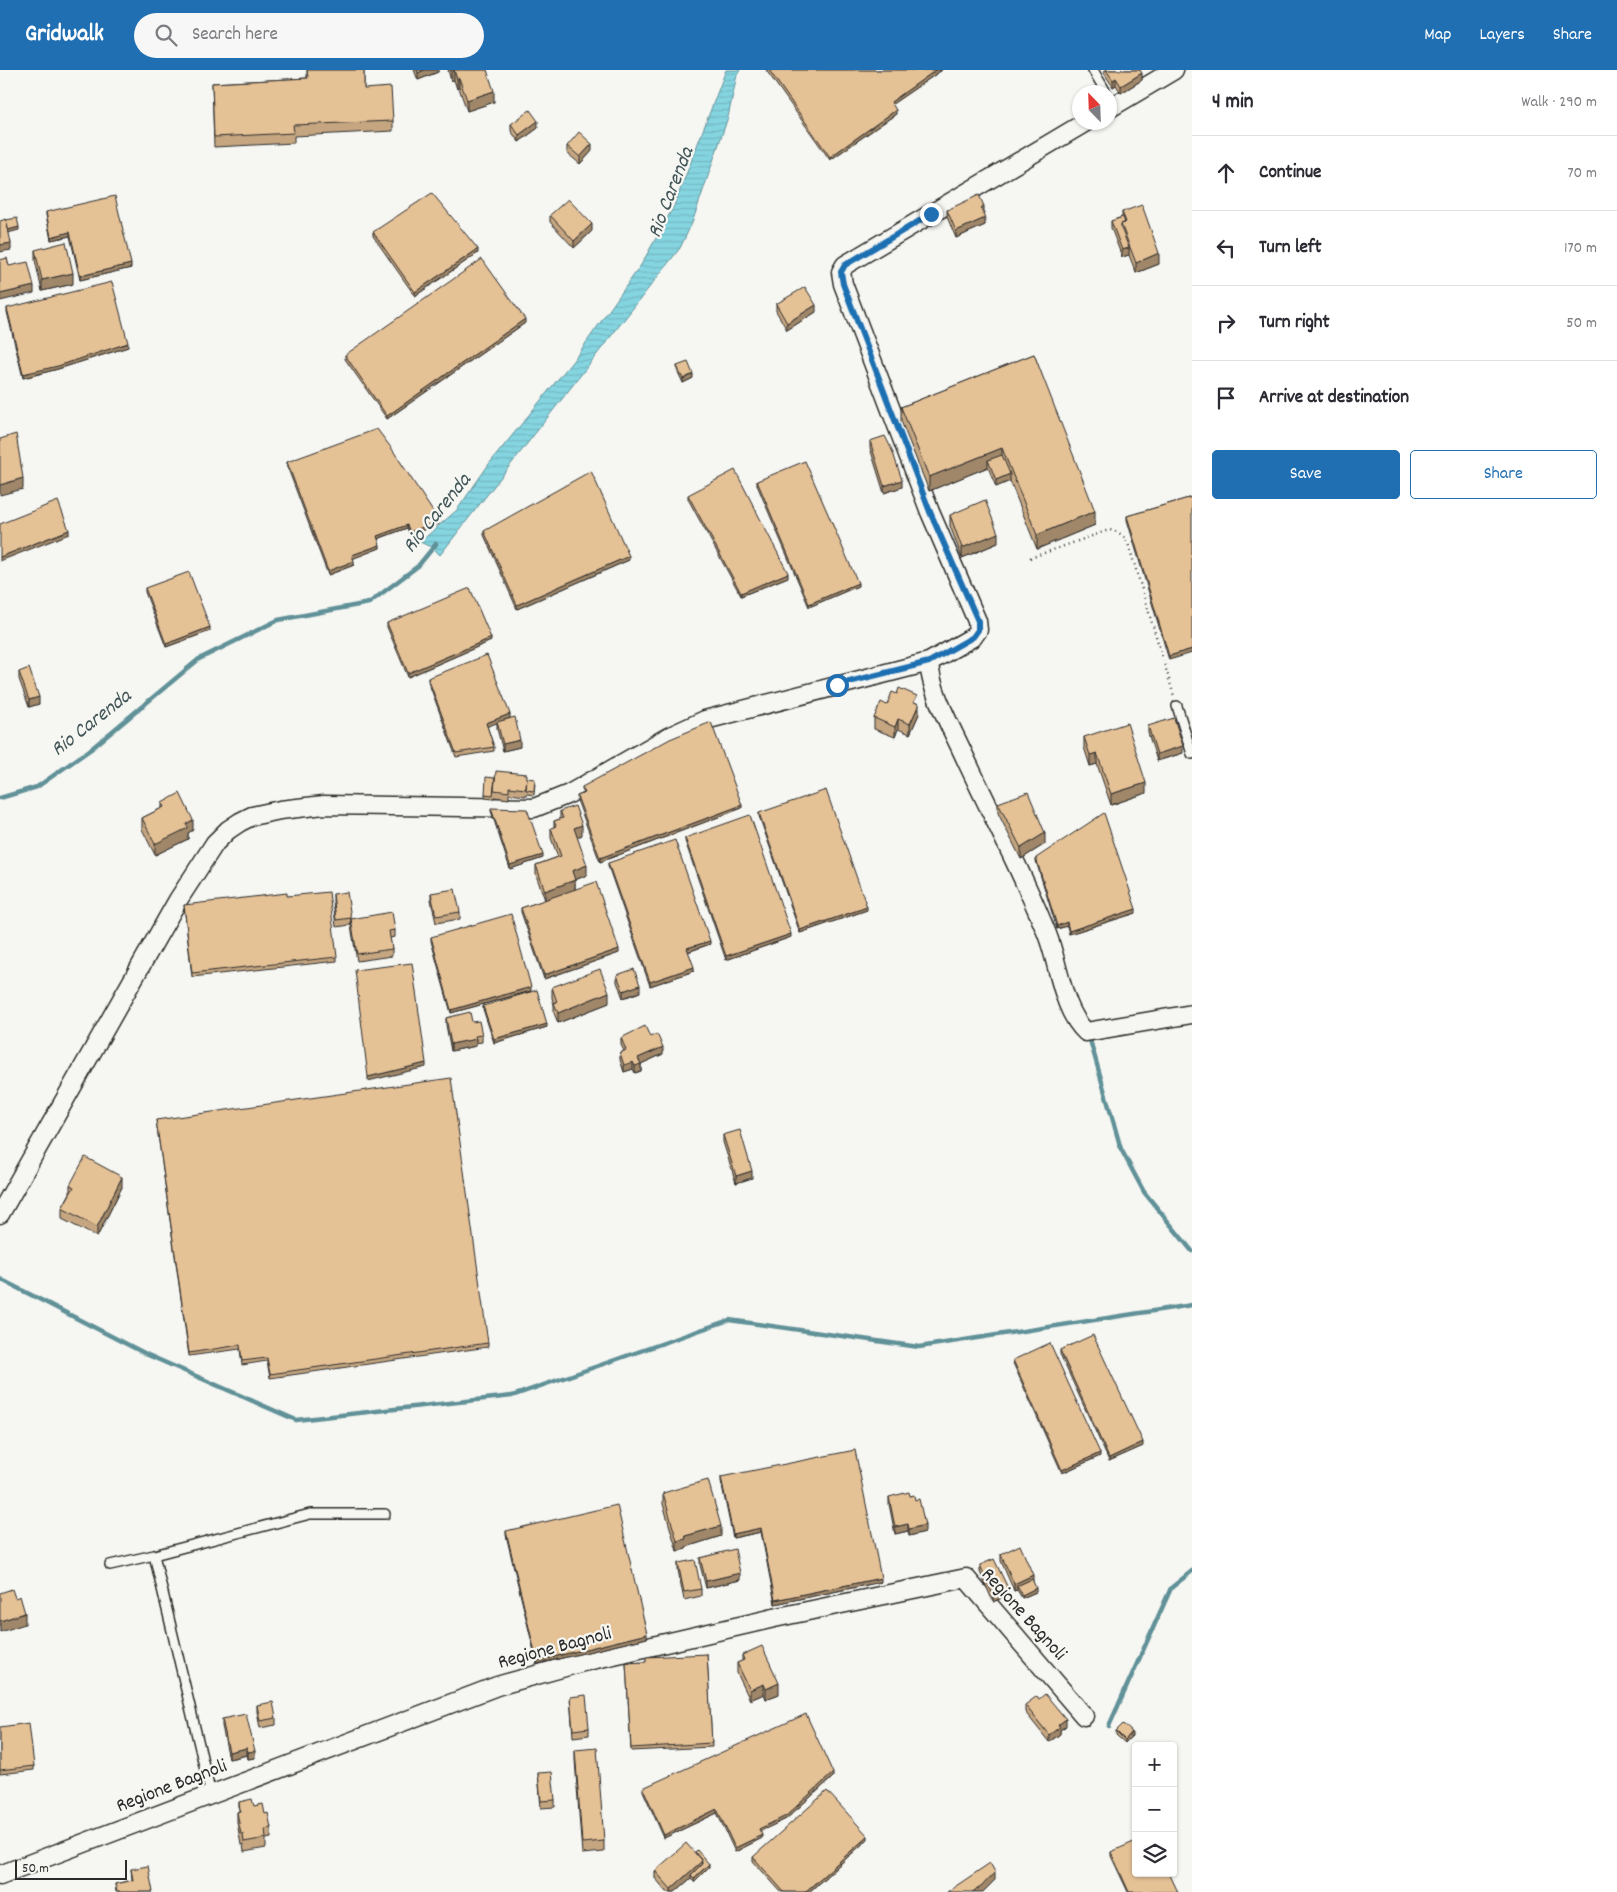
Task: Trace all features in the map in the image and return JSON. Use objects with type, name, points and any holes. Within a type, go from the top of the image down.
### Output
[{"type":"street","points":[[1117,98],[1174,70]]},
{"type":"street","points":[[0,1214],[178,900],[215,843],[228,830],[240,822],[252,816],[280,810],[324,805],[534,808],[569,794],[668,737],[705,720],[929,662],[973,637],[978,630],[978,621],[930,512],[843,284],[841,272],[845,265],[1073,130]]},
{"type":"street","points":[[929,662],[930,675],[950,724],[1036,905],[1049,939],[1070,1011],[1078,1025],[1086,1032],[1192,1014]]},
{"type":"street","name":"Regione Bagnoli","points":[[0,1875],[497,1686],[544,1672],[774,1618],[966,1578],[1084,1716]]},
{"type":"lane","points":[[1093,70],[1101,85]]},
{"type":"lane","points":[[1177,706],[1192,754]]},
{"type":"lane","points":[[110,1564],[154,1555],[310,1514],[385,1514]]},
{"type":"lane","points":[[154,1555],[211,1795]]},
{"type":"path","points":[[1030,558],[1109,530],[1115,531],[1125,538],[1177,706]]},
{"type":"water","points":[[726,70],[740,70],[737,75],[728,117],[692,223],[680,248],[440,555],[433,548],[420,542],[457,510],[489,464],[576,357],[641,265],[674,206]]},
{"type":"building","points":[[307,70],[364,70],[364,89],[391,87],[393,121],[293,125],[294,133],[214,137],[212,83],[308,78]]},
{"type":"building","points":[[454,70],[487,70],[494,91],[467,100]]},
{"type":"building","points":[[769,70],[936,70],[891,102],[896,110],[830,157]]},
{"type":"building","points":[[1106,70],[1140,70],[1142,73],[1121,86],[1116,78],[1113,80]]},
{"type":"building","points":[[530,110],[538,121],[519,135],[511,124]]},
{"type":"building","points":[[579,132],[592,144],[580,157],[567,146]]},
{"type":"building","points":[[432,193],[478,249],[415,292],[373,232]]},
{"type":"building","points":[[979,195],[984,206],[981,208],[985,218],[956,231],[947,210]]},
{"type":"building","points":[[115,196],[131,264],[80,276],[70,232],[51,237],[46,212]]},
{"type":"building","points":[[568,199],[592,224],[574,241],[550,215]]},
{"type":"building","points":[[1142,205],[1159,253],[1136,263],[1121,224],[1126,222],[1122,212]]},
{"type":"building","points":[[1123,217],[1125,223],[1121,224],[1121,228],[1129,248],[1122,250],[1111,221]]},
{"type":"building","points":[[17,218],[19,227],[8,230],[6,220]]},
{"type":"building","points":[[6,219],[11,243],[0,245],[0,221]]},
{"type":"building","points":[[66,242],[73,273],[42,280],[35,250]]},
{"type":"building","points":[[7,258],[9,266],[28,262],[34,286],[0,294],[0,260]]},
{"type":"building","points":[[482,259],[525,319],[387,416],[345,355]]},
{"type":"building","points":[[112,282],[128,343],[58,366],[23,374],[7,308]]},
{"type":"building","points":[[805,287],[816,305],[787,323],[776,304]]},
{"type":"building","points":[[1034,354],[1095,511],[1037,535],[1002,448],[929,477],[901,407]]},
{"type":"building","points":[[688,362],[693,374],[683,379],[677,366]]},
{"type":"building","points":[[377,429],[439,521],[410,532],[407,525],[377,536],[380,545],[352,555],[354,561],[328,571],[287,462]]},
{"type":"building","points":[[16,434],[23,478],[0,485],[0,439]]},
{"type":"building","points":[[885,436],[902,480],[884,486],[870,441]]},
{"type":"building","points":[[1002,455],[1010,474],[996,480],[988,460]]},
{"type":"building","points":[[805,461],[858,583],[809,604],[757,481]]},
{"type":"building","points":[[735,470],[788,573],[741,593],[688,495]]},
{"type":"building","points":[[591,471],[629,556],[517,605],[484,531]]},
{"type":"building","points":[[1192,497],[1192,649],[1169,656],[1127,516]]},
{"type":"building","points":[[985,500],[998,533],[962,548],[950,515]]},
{"type":"building","points":[[58,501],[69,530],[0,557],[0,524]]},
{"type":"building","points":[[189,572],[210,627],[166,644],[145,588]]},
{"type":"building","points":[[470,588],[491,638],[408,673],[387,623]]},
{"type":"building","points":[[487,655],[510,714],[486,723],[494,747],[456,753],[428,678]]},
{"type":"building","points":[[29,668],[39,697],[29,700],[19,672]]},
{"type":"building","points":[[899,688],[917,696],[914,702],[919,704],[910,724],[898,719],[895,727],[874,718],[881,702],[887,705],[892,692],[897,694]]},
{"type":"building","points":[[515,717],[520,740],[503,744],[497,722]]},
{"type":"building","points":[[1174,718],[1183,746],[1157,754],[1148,726]]},
{"type":"building","points":[[711,722],[742,805],[600,858],[577,796],[585,793],[582,787],[670,739]]},
{"type":"building","points":[[1127,723],[1146,783],[1111,794],[1097,753],[1090,755],[1084,737]]},
{"type":"building","points":[[496,771],[527,774],[526,789],[509,787],[509,792],[494,790]]},
{"type":"building","points":[[486,777],[495,778],[493,795],[485,794]]},
{"type":"building","points":[[527,778],[535,779],[534,791],[526,790]]},
{"type":"building","points":[[826,790],[867,907],[800,930],[759,813]]},
{"type":"building","points":[[1028,792],[1045,833],[1021,848],[998,803]]},
{"type":"building","points":[[180,793],[193,820],[186,824],[188,828],[155,844],[142,818],[164,807],[162,803]]},
{"type":"building","points":[[575,806],[582,825],[574,828],[587,865],[572,871],[575,880],[545,891],[536,865],[561,856],[551,828],[556,826],[554,821],[563,818],[560,811]]},
{"type":"building","points":[[491,808],[527,809],[543,855],[510,865]]},
{"type":"building","points":[[1104,813],[1136,909],[1069,931],[1067,922],[1057,926],[1036,858]]},
{"type":"building","points":[[750,815],[791,934],[726,956],[685,838]]},
{"type":"building","points":[[675,840],[710,941],[687,948],[694,967],[650,982],[608,863]]},
{"type":"building","points":[[596,882],[619,949],[544,975],[521,908]]},
{"type":"building","points":[[455,889],[460,912],[436,916],[431,893]]},
{"type":"building","points":[[329,892],[337,957],[192,973],[184,905],[287,893],[287,896]]},
{"type":"building","points":[[347,892],[351,918],[336,920],[333,894]]},
{"type":"building","points":[[392,912],[395,930],[389,931],[392,949],[357,954],[351,919]]},
{"type":"building","points":[[511,914],[531,987],[451,1010],[431,937]]},
{"type":"building","points":[[412,963],[426,1063],[368,1077],[355,970]]},
{"type":"building","points":[[600,969],[609,992],[558,1013],[554,1003],[557,1002],[552,987]]},
{"type":"building","points":[[634,969],[640,985],[623,991],[617,975]]},
{"type":"building","points":[[537,990],[547,1024],[494,1039],[483,1006]]},
{"type":"building","points":[[470,1012],[472,1022],[479,1021],[482,1035],[475,1036],[476,1039],[451,1044],[446,1018]]},
{"type":"building","points":[[645,1026],[650,1037],[657,1034],[663,1047],[638,1058],[641,1064],[635,1066],[633,1062],[624,1065],[620,1053],[626,1050],[621,1038]]},
{"type":"building","points":[[451,1078],[488,1343],[270,1374],[267,1358],[242,1361],[240,1345],[189,1353],[156,1120]]},
{"type":"building","points":[[740,1130],[752,1171],[736,1176],[723,1135]]},
{"type":"building","points":[[85,1157],[122,1177],[97,1227],[62,1208],[74,1187],[70,1185]]},
{"type":"building","points":[[1093,1335],[1143,1442],[1109,1458],[1060,1350]]},
{"type":"building","points":[[1050,1343],[1100,1453],[1062,1470],[1013,1360]]},
{"type":"building","points":[[855,1450],[881,1578],[775,1600],[761,1528],[733,1534],[721,1477]]},
{"type":"building","points":[[708,1480],[721,1526],[685,1536],[686,1539],[677,1541],[663,1493]]},
{"type":"building","points":[[909,1492],[910,1496],[914,1495],[915,1500],[919,1499],[925,1525],[909,1529],[908,1524],[895,1527],[889,1497]]},
{"type":"building","points":[[617,1505],[647,1634],[537,1661],[506,1531]]},
{"type":"building","points":[[1020,1545],[1033,1575],[1014,1584],[1001,1554]]},
{"type":"building","points":[[735,1549],[740,1573],[706,1581],[700,1558]]},
{"type":"building","points":[[994,1559],[1008,1588],[993,1595],[980,1565]]},
{"type":"building","points":[[695,1560],[701,1589],[684,1592],[678,1563]]},
{"type":"building","points":[[1032,1579],[1036,1588],[1022,1595],[1017,1586]]},
{"type":"building","points":[[12,1589],[15,1598],[20,1596],[25,1613],[0,1621],[0,1593]]},
{"type":"building","points":[[762,1646],[779,1683],[766,1689],[764,1684],[750,1690],[737,1663],[744,1660],[742,1655]]},
{"type":"building","points":[[707,1654],[712,1743],[631,1748],[626,1663],[646,1662],[646,1657]]},
{"type":"building","points":[[1045,1694],[1066,1719],[1058,1725],[1060,1727],[1049,1735],[1025,1705],[1037,1696],[1039,1699]]},
{"type":"building","points":[[586,1695],[589,1728],[573,1730],[570,1697]]},
{"type":"building","points":[[273,1702],[276,1718],[260,1721],[257,1705]]},
{"type":"building","points":[[246,1714],[255,1751],[248,1752],[247,1748],[229,1752],[222,1719]]},
{"type":"building","points":[[806,1714],[833,1773],[786,1816],[759,1829],[762,1835],[735,1848],[717,1809],[664,1835],[643,1788]]},
{"type":"building","points":[[29,1723],[34,1766],[0,1770],[0,1727]]},
{"type":"building","points":[[1123,1724],[1132,1732],[1125,1740],[1116,1731]]},
{"type":"building","points":[[597,1748],[604,1841],[582,1843],[575,1750]]},
{"type":"building","points":[[552,1772],[555,1800],[541,1801],[538,1773]]},
{"type":"building","points":[[827,1791],[868,1836],[805,1892],[784,1892],[753,1857]]},
{"type":"building","points":[[252,1799],[254,1806],[263,1804],[265,1814],[268,1813],[271,1828],[265,1829],[266,1838],[244,1842],[237,1812],[240,1811],[239,1802]]},
{"type":"building","points":[[686,1843],[702,1861],[671,1889],[655,1871]]},
{"type":"building","points":[[1132,1843],[1132,1877],[1171,1877],[1178,1892],[1129,1892],[1111,1852]]},
{"type":"building","points":[[697,1850],[709,1864],[694,1878],[691,1875],[702,1864],[702,1861],[695,1852]]},
{"type":"building","points":[[990,1863],[995,1872],[981,1887],[972,1892],[947,1892]]},
{"type":"building","points":[[148,1866],[153,1892],[117,1892],[115,1884],[133,1880],[131,1869]]},
{"type":"waterway","name":"Rio Carenda","points":[[0,798],[37,787],[91,749],[199,659],[278,620],[369,603],[418,566],[436,544]]},
{"type":"waterway","points":[[1090,1040],[1121,1149],[1144,1192],[1192,1251]]},
{"type":"waterway","points":[[0,1279],[148,1355],[296,1420],[512,1396],[729,1320],[919,1347],[1192,1305]]},
{"type":"waterway","points":[[1109,1726],[1171,1588],[1192,1571]]},
{"type":"route","points":[[837,685],[929,662],[973,637],[978,630],[978,621],[930,512],[843,284],[841,272],[845,265],[931,214]]}]
